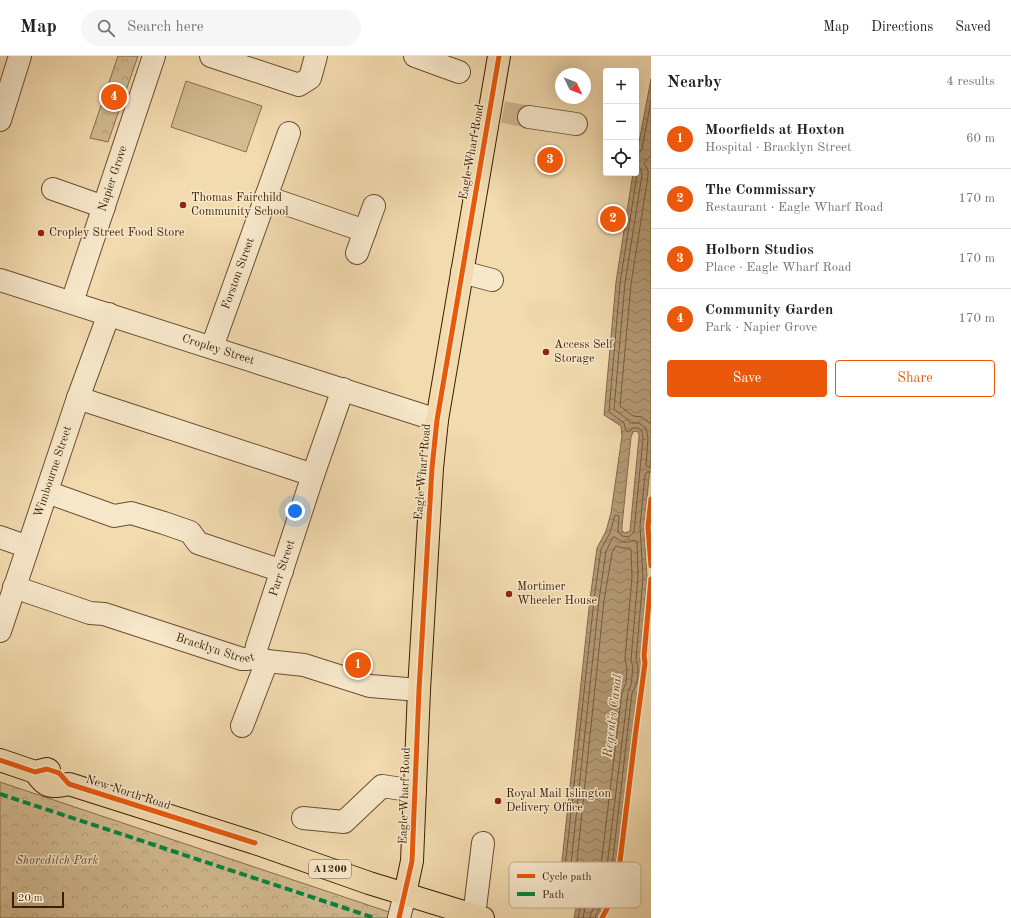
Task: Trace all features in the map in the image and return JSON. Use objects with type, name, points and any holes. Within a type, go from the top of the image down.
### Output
[{"type":"main road","name":"Eagle Wharf Road","points":[[404,894],[412,861],[419,690],[432,468],[437,420],[462,272],[496,110],[499,56]]},
{"type":"main road","name":"New North Road","points":[[0,760],[35,772],[42,783],[54,787],[69,784],[255,843],[369,883],[479,917]]},
{"type":"street","points":[[0,120],[6,80],[20,56]]},
{"type":"street","name":"Napier Grove","points":[[72,302],[154,56]]},
{"type":"street","points":[[211,56],[299,85],[310,78],[316,56]]},
{"type":"street","points":[[414,56],[459,72]]},
{"type":"street","points":[[529,117],[576,124]]},
{"type":"street","name":"Forston Street","points":[[212,347],[289,133]]},
{"type":"street","points":[[52,189],[104,207]]},
{"type":"street","points":[[266,197],[365,231]]},
{"type":"street","points":[[358,253],[374,206]]},
{"type":"street","points":[[462,272],[492,280]]},
{"type":"street","name":"Cropley Street","points":[[0,280],[437,420]]},
{"type":"street","name":"Wimbourne Street","points":[[0,631],[21,589],[28,547],[108,314]]},
{"type":"street","name":"Parr Street","points":[[242,726],[261,659],[257,646],[313,475],[343,390]]},
{"type":"street","points":[[78,398],[313,475]]},
{"type":"street","points":[[47,492],[114,516],[131,513],[164,523],[190,532],[198,543],[282,570]]},
{"type":"street","points":[[0,537],[28,547]]},
{"type":"street","name":"Bracklyn Street","points":[[21,589],[90,612],[104,614],[124,620],[242,659],[261,659],[304,665],[370,686],[419,690]]},
{"type":"street","points":[[303,818],[344,822],[382,786],[415,791]]},
{"type":"street","points":[[479,917],[483,843]]},
{"type":"street","points":[[399,918],[404,894]]},
{"type":"green space","points":[[118,56],[138,56],[108,142],[90,138]]},
{"type":"green space","points":[[186,81],[262,106],[246,152],[171,127]]},
{"type":"green space","name":"Shoreditch Park","points":[[0,782],[392,913],[391,918],[0,918]]},
{"type":"water","name":"Regent's Canal","points":[[651,79],[651,459],[644,526],[647,577],[640,661],[643,662],[640,692],[637,693],[616,862],[562,862],[590,599],[597,548],[606,531],[611,513],[622,436],[621,426],[604,415],[616,282],[633,176],[639,176],[639,142]],"holes":[[[636,431],[639,433],[639,437],[630,531],[625,533],[622,531],[622,526],[631,437],[633,432]]]},
{"type":"water","points":[[576,908],[604,908],[598,918],[574,918]]},
{"type":"tunnel","points":[[503,112],[529,117]]},
{"type":"marked path","points":[[0,794],[375,918]]},
{"type":"cycle path","points":[[399,918],[412,861],[419,690],[432,468],[437,420],[499,56]]},
{"type":"cycle path","points":[[651,499],[648,527],[651,566]]},
{"type":"cycle path","points":[[620,862],[645,663],[644,656],[651,579]]},
{"type":"cycle path","points":[[0,760],[35,772],[47,769],[59,773],[69,784],[255,843]]},
{"type":"cycle path","points":[[602,918],[607,908]]},
{"type":"place","name":"Community Garden","points":[[114,97]]},
{"type":"place","name":"Holborn Studios","points":[[550,160]]},
{"type":"place","name":"Thomas Fairchild Community School","points":[[183,205]]},
{"type":"place","name":"The Commissary","points":[[613,219]]},
{"type":"place","name":"Cropley Street Food Store","points":[[41,233]]},
{"type":"place","name":"Access Self Storage","points":[[546,352]]},
{"type":"place","name":"Mortimer Wheeler House","points":[[509,594]]},
{"type":"place","name":"Moorfields at Hoxton","points":[[358,665]]},
{"type":"place","name":"Royal Mail Islington Delivery Office","points":[[498,801]]}]
